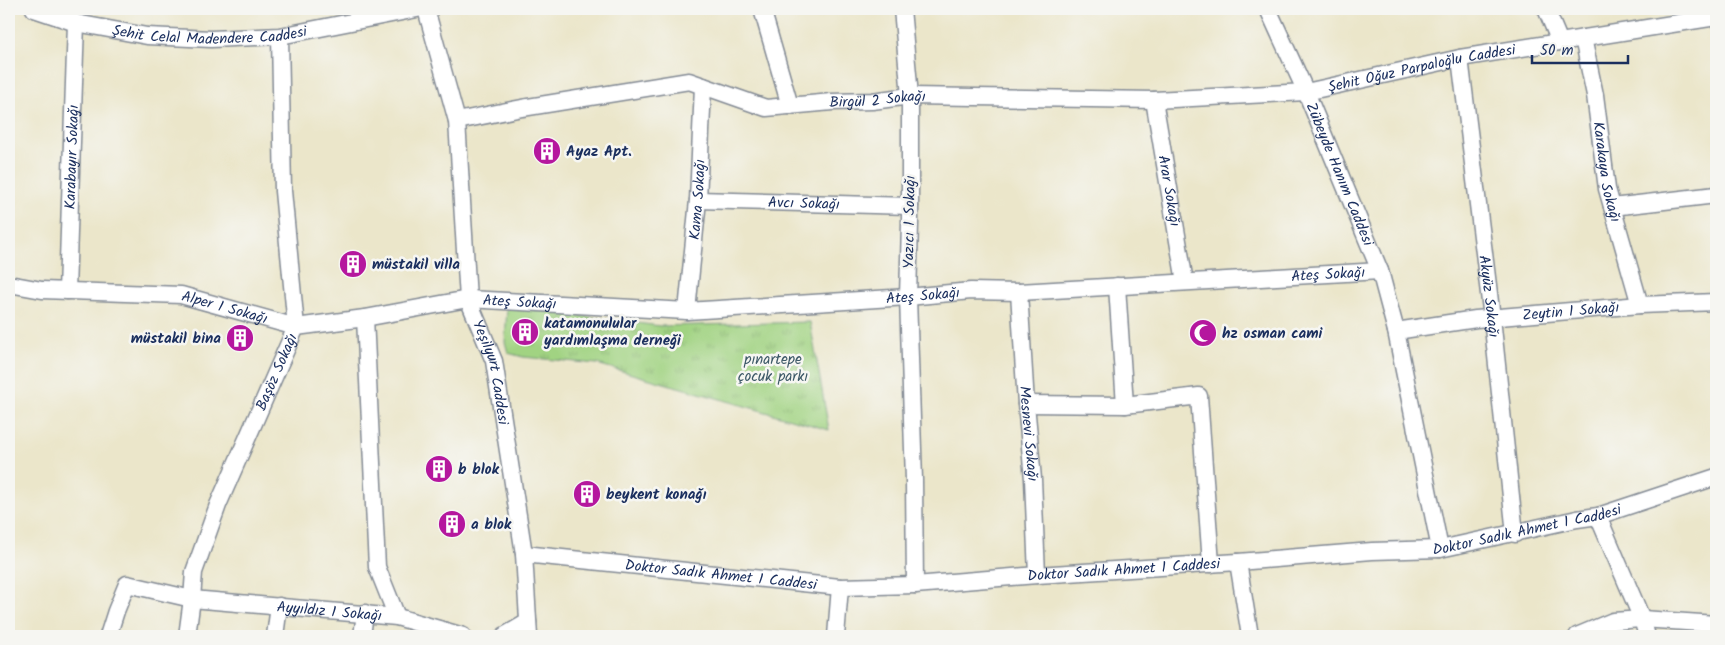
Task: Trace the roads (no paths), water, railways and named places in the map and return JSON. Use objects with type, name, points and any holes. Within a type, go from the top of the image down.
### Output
[{"type":"street","name":"Şehit Celal Madendere Caddesi","points":[[34,9],[76,23],[147,36],[211,39],[280,36],[417,9]]},
{"type":"street","name":"Yeşilyurt Caddesi","points":[[426,9],[457,121],[468,300],[494,360],[524,554],[528,629]]},
{"type":"street","points":[[762,9],[790,106]]},
{"type":"street","name":"Yazıcı 1 Sokağı","points":[[902,9],[910,96],[908,297],[914,480],[915,585]]},
{"type":"street","name":"Zübeyde Hanım Caddesi","points":[[1268,9],[1306,92],[1380,271],[1396,331],[1440,549]]},
{"type":"street","points":[[1546,9],[1560,42]]},
{"type":"street","name":"Şehit Oğuz Parpaloğlu Caddesi","points":[[1306,92],[1460,58],[1584,38],[1680,15],[1716,17]]},
{"type":"street","name":"Karabayır Sokağı","points":[[67,290],[76,23]]},
{"type":"street","name":"Başöz Sokağı","points":[[187,636],[194,572],[218,505],[296,327],[283,191],[280,36]]},
{"type":"street","name":"Karakaya Sokağı","points":[[1584,38],[1595,95],[1607,189],[1640,305]]},
{"type":"street","name":"Akyüz Sokağı","points":[[1460,58],[1492,318],[1515,534]]},
{"type":"street","name":"Birgül 2 Sokağı","points":[[457,121],[522,108],[689,81],[766,108],[832,102],[872,101],[910,96],[1154,100],[1306,92]]},
{"type":"street","name":"Kama Sokağı","points":[[687,311],[698,200],[703,86]]},
{"type":"street","name":"Arar Sokağı","points":[[1154,100],[1185,282]]},
{"type":"street","points":[[1612,207],[1716,196]]},
{"type":"street","name":"Avcı Sokağı","points":[[698,200],[910,206]]},
{"type":"street","name":"Ateş Sokağı","points":[[468,300],[687,311],[908,297],[971,291],[1019,292],[1380,271]]},
{"type":"street","name":"Alper 1 Sokağı","points":[[9,284],[42,290],[181,295],[296,327],[365,318],[468,300]]},
{"type":"street","points":[[1117,286],[1125,405]]},
{"type":"street","name":"Mesnevi Sokağı","points":[[1019,292],[1033,479],[1037,575]]},
{"type":"street","name":"Zeytin 1 Sokağı","points":[[1396,331],[1492,318],[1640,305],[1715,306]]},
{"type":"street","points":[[365,318],[377,567],[398,617]]},
{"type":"street","points":[[1026,404],[1125,405],[1199,396],[1211,564]]},
{"type":"street","name":"Doktor Sadık Ahmet 1 Caddesi","points":[[524,554],[840,586],[915,585],[1372,551],[1440,549],[1598,516],[1716,477]]},
{"type":"street","points":[[1598,516],[1642,619],[1647,636]]},
{"type":"street","points":[[1238,562],[1250,636]]},
{"type":"street","name":"Ayyıldız 1 Sokağı","points":[[108,636],[127,584],[192,599],[398,617],[463,636]]},
{"type":"street","points":[[836,636],[840,586]]},
{"type":"street","points":[[275,636],[279,606]]},
{"type":"street","points":[[362,636],[365,613]]},
{"type":"street","points":[[1577,636],[1613,621],[1642,619],[1716,624]]},
{"type":"street","points":[[504,636],[528,629]]},
{"type":"place","name":"Ayaz Apt.","points":[[547,151]]},
{"type":"place","name":"müstakil villa","points":[[353,264]]},
{"type":"place","name":"katamonulular yardımlaşma derneği","points":[[525,332]]},
{"type":"place","name":"hz osman cami","points":[[1203,333]]},
{"type":"place","name":"müstakil bina","points":[[240,338]]},
{"type":"place","name":"b blok","points":[[439,469]]},
{"type":"place","name":"beykent konağı","points":[[587,494]]},
{"type":"place","name":"a blok","points":[[452,524]]},
{"type":"park label","name":"pınartepe çocuk parkı","points":[[773,368]]}]
